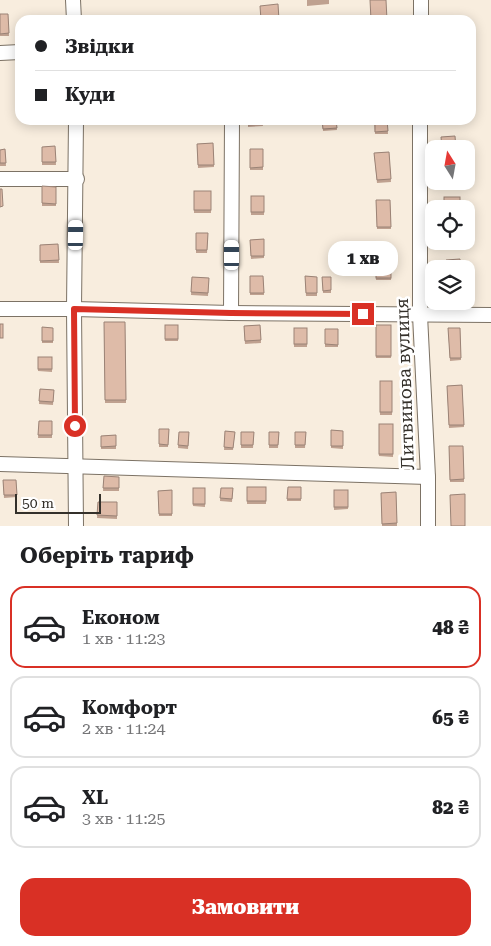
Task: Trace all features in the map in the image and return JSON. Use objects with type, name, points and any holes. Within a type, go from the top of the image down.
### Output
[{"type":"street","points":[[74,0],[74,15]]},
{"type":"street","points":[[421,0],[421,15]]},
{"type":"street","points":[[0,52],[15,52]]},
{"type":"street","points":[[76,125],[77,179],[74,309],[76,526]]},
{"type":"street","points":[[231,313],[232,125]]},
{"type":"street","name":"Литвинова вулиця","points":[[420,125],[420,315],[428,477],[428,526]]},
{"type":"street","points":[[0,179],[77,179]]},
{"type":"street","points":[[0,309],[420,315],[491,314]]},
{"type":"street","points":[[0,464],[428,477]]},
{"type":"building","points":[[370,0],[386,0],[387,15],[371,15]]},
{"type":"building","points":[[278,4],[279,15],[261,15],[260,6]]},
{"type":"building","points":[[0,14],[8,14],[9,33],[0,34]]},
{"type":"building","points":[[323,125],[337,125],[337,128],[323,129]]},
{"type":"building","points":[[375,125],[387,125],[388,131],[375,132]]},
{"type":"building","points":[[455,136],[455,140],[441,140],[441,137]]},
{"type":"building","points":[[213,143],[214,165],[198,165],[197,144]]},
{"type":"building","points":[[55,146],[56,162],[42,162],[42,147]]},
{"type":"building","points":[[5,149],[6,163],[0,163],[0,150]]},
{"type":"building","points":[[250,149],[263,149],[263,167],[250,168]]},
{"type":"building","points":[[389,152],[391,179],[377,180],[374,153]]},
{"type":"building","points":[[42,186],[56,187],[56,204],[42,203]]},
{"type":"building","points":[[0,189],[2,189],[3,206],[0,207]]},
{"type":"building","points":[[194,191],[211,191],[211,210],[194,210]]},
{"type":"building","points":[[251,196],[264,196],[264,212],[251,212]]},
{"type":"building","points":[[444,197],[460,197],[460,200],[444,200]]},
{"type":"building","points":[[376,200],[390,200],[391,227],[377,227]]},
{"type":"building","points":[[196,233],[208,233],[207,250],[196,250]]},
{"type":"building","points":[[264,239],[264,256],[251,256],[250,240]]},
{"type":"building","points":[[58,244],[59,260],[40,261],[40,245]]},
{"type":"building","points":[[376,245],[391,245],[391,260],[376,260]]},
{"type":"building","points":[[376,263],[391,263],[391,278],[376,278]]},
{"type":"building","points":[[250,276],[263,276],[264,293],[250,293]]},
{"type":"building","points":[[305,276],[317,277],[317,293],[306,293]]},
{"type":"building","points":[[192,277],[209,278],[208,293],[191,292]]},
{"type":"building","points":[[322,277],[331,277],[331,290],[323,291]]},
{"type":"building","points":[[104,322],[125,322],[126,400],[105,400]]},
{"type":"building","points":[[0,324],[3,324],[3,338],[0,338]]},
{"type":"building","points":[[165,325],[178,325],[178,339],[165,339]]},
{"type":"building","points":[[260,325],[261,340],[245,341],[244,326]]},
{"type":"building","points":[[376,325],[391,325],[391,356],[376,356]]},
{"type":"building","points":[[42,327],[53,328],[53,341],[42,341]]},
{"type":"building","points":[[294,328],[307,328],[307,344],[294,344]]},
{"type":"building","points":[[448,328],[460,328],[461,358],[450,358]]},
{"type":"building","points":[[325,329],[338,329],[338,345],[325,344]]},
{"type":"building","points":[[38,357],[52,357],[52,369],[38,369]]},
{"type":"building","points":[[380,381],[392,381],[392,412],[380,412]]},
{"type":"building","points":[[462,385],[464,425],[449,425],[447,386]]},
{"type":"building","points":[[40,389],[54,390],[53,402],[39,401]]},
{"type":"building","points":[[39,421],[52,421],[52,435],[38,435]]},
{"type":"building","points":[[379,424],[393,424],[393,454],[379,454]]},
{"type":"building","points":[[159,429],[169,429],[168,445],[159,444]]},
{"type":"building","points":[[331,430],[343,431],[343,446],[331,446]]},
{"type":"building","points":[[225,431],[235,432],[233,448],[224,447]]},
{"type":"building","points":[[179,432],[189,432],[188,446],[178,445]]},
{"type":"building","points":[[241,432],[254,432],[253,445],[241,445]]},
{"type":"building","points":[[269,432],[279,432],[278,445],[269,445]]},
{"type":"building","points":[[295,432],[306,432],[305,445],[295,445]]},
{"type":"building","points":[[116,435],[116,446],[101,447],[101,436]]},
{"type":"building","points":[[449,446],[463,446],[464,479],[450,480]]},
{"type":"building","points":[[104,476],[119,477],[119,488],[103,488]]},
{"type":"building","points":[[3,480],[16,480],[17,495],[4,495]]},
{"type":"building","points":[[247,487],[266,487],[266,501],[247,501]]},
{"type":"building","points":[[288,487],[301,487],[301,499],[287,499]]},
{"type":"building","points":[[193,488],[205,488],[205,504],[193,504]]},
{"type":"building","points":[[221,488],[233,488],[232,499],[220,498]]},
{"type":"building","points":[[172,490],[172,514],[159,514],[158,491]]},
{"type":"building","points":[[334,490],[348,490],[348,507],[334,507]]},
{"type":"building","points":[[396,492],[397,523],[382,524],[381,493]]},
{"type":"building","points":[[465,494],[465,526],[451,526],[450,495]]},
{"type":"building","points":[[98,502],[117,502],[117,516],[97,515]]},
{"type":"route","points":[[75,426],[74,309],[363,314]]}]
